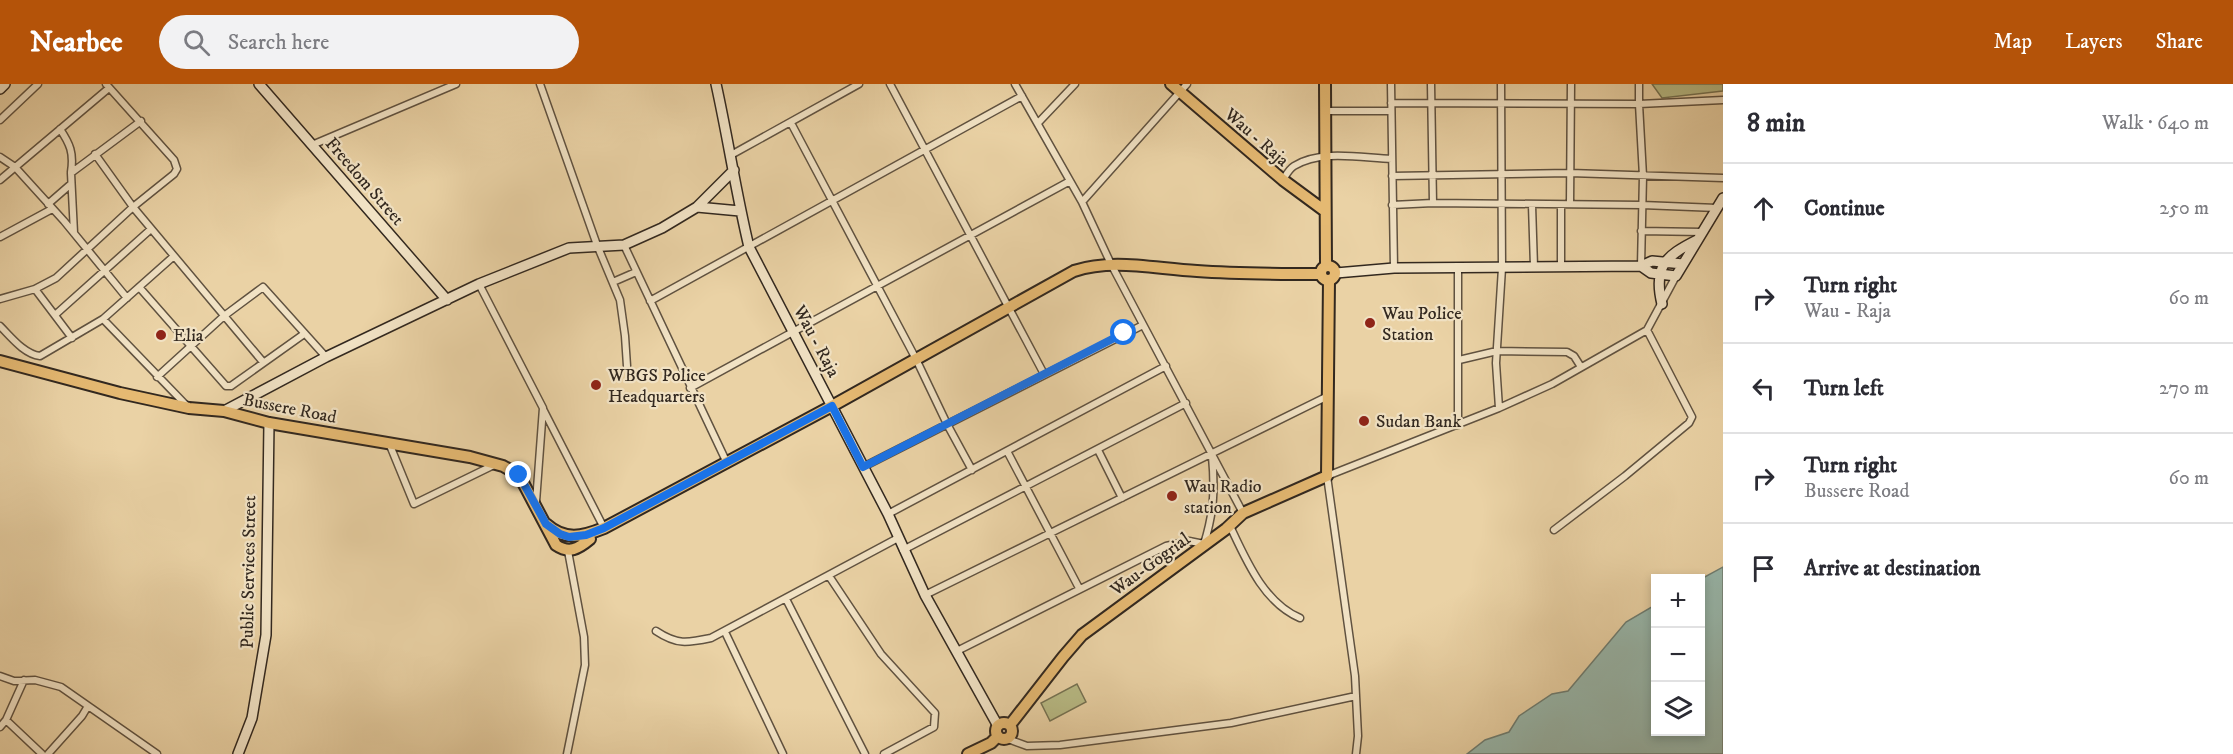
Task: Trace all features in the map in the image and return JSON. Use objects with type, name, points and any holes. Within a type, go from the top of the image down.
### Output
[{"type":"main road","name":"Wau - Raja","points":[[1171,84],[1184,88],[1282,180],[1325,211]]},
{"type":"main road","points":[[1325,84],[1325,211],[1328,273],[1327,476]]},
{"type":"main road","points":[[546,524],[560,534],[569,537],[586,535],[604,528],[832,406],[1074,271],[1111,264],[1198,272],[1328,273]]},
{"type":"main road","name":"Bussere Road","points":[[0,361],[120,393],[189,408],[224,411],[269,423],[470,456],[497,464],[519,475],[556,545],[568,551]]},
{"type":"main road","name":"Wau-Gogrial","points":[[1001,734],[1013,733],[1010,725],[1082,635],[1230,526],[1243,513],[1327,476]]},
{"type":"main road","points":[[568,551],[579,548],[590,539],[586,535]]},
{"type":"main road","points":[[968,754],[991,743],[1001,734]]},
{"type":"street","points":[[0,89],[5,84]]},
{"type":"street","points":[[0,120],[38,84]]},
{"type":"street","name":"Freedom Street","points":[[259,84],[447,300]]},
{"type":"street","points":[[312,145],[456,84]]},
{"type":"street","points":[[540,84],[597,245],[613,282],[623,315],[627,366]]},
{"type":"street","name":"Wau - Raja","points":[[716,84],[749,247],[888,514],[925,595],[1001,734]]},
{"type":"street","points":[[731,155],[859,84]]},
{"type":"street","points":[[890,84],[1044,374]]},
{"type":"street","points":[[1015,84],[1082,202],[1111,264],[1243,513]]},
{"type":"street","points":[[1038,123],[1075,84]]},
{"type":"street","points":[[1391,84],[1394,268]]},
{"type":"street","points":[[1431,84],[1433,203]]},
{"type":"street","points":[[1499,408],[1496,363],[1502,268],[1501,84]]},
{"type":"street","points":[[1570,204],[1571,84]]},
{"type":"street","points":[[1639,84],[1643,176],[1641,266]]},
{"type":"street","points":[[0,180],[107,86],[174,160],[177,169],[174,174],[85,249],[56,278],[35,289],[0,299]]},
{"type":"street","points":[[1082,202],[1184,88]]},
{"type":"street","points":[[650,301],[1022,96]]},
{"type":"street","points":[[1391,103],[1639,104],[1723,100]]},
{"type":"street","points":[[1325,111],[1391,111]]},
{"type":"street","points":[[71,173],[141,121]]},
{"type":"street","points":[[791,123],[972,470]]},
{"type":"street","points":[[60,129],[71,145],[72,151],[74,234]]},
{"type":"street","points":[[95,154],[133,207],[263,362]]},
{"type":"street","points":[[0,157],[15,167],[127,298]]},
{"type":"street","points":[[1282,180],[1292,167],[1308,160],[1325,157],[1392,159]]},
{"type":"street","points":[[224,411],[326,357],[479,284],[568,248],[624,245],[662,228],[697,207],[734,170]]},
{"type":"street","points":[[1392,176],[1570,172],[1723,178]]},
{"type":"street","points":[[690,388],[1070,181]]},
{"type":"street","points":[[0,237],[50,206],[71,184]]},
{"type":"street","points":[[1356,754],[1358,736],[1353,664],[1327,476],[1458,425],[1552,384],[1647,330],[1676,276],[1723,198]]},
{"type":"street","points":[[1392,206],[1433,203],[1717,208]]},
{"type":"street","points":[[1532,205],[1534,267]]},
{"type":"street","points":[[1561,205],[1561,267]]},
{"type":"street","points":[[697,207],[740,211]]},
{"type":"street","points":[[55,315],[151,229]]},
{"type":"street","points":[[1641,231],[1700,236]]},
{"type":"street","points":[[1662,304],[1658,286],[1664,262],[1700,236]]},
{"type":"street","points":[[624,245],[727,463]]},
{"type":"street","points":[[0,326],[33,355],[40,356],[104,319],[174,256]]},
{"type":"street","points":[[1328,273],[1394,268],[1641,266],[1652,261],[1683,264]]},
{"type":"street","points":[[1641,266],[1651,273],[1676,276]]},
{"type":"street","points":[[1458,268],[1458,425]]},
{"type":"street","points":[[613,282],[636,272]]},
{"type":"street","points":[[479,284],[604,528]]},
{"type":"street","points":[[139,287],[226,386],[231,386],[304,334]]},
{"type":"street","points":[[157,377],[224,316],[263,287],[326,357]]},
{"type":"street","points":[[35,289],[72,338]]},
{"type":"street","points":[[104,319],[189,408]]},
{"type":"street","points":[[863,467],[1143,325]]},
{"type":"street","points":[[1554,530],[1625,476],[1689,423],[1692,417],[1647,330]]},
{"type":"street","points":[[1459,360],[1497,351],[1567,352],[1574,356],[1581,367]]},
{"type":"street","points":[[888,514],[1166,366]]},
{"type":"street","points":[[925,595],[1328,396]]},
{"type":"street","points":[[903,550],[1186,403]]},
{"type":"street","points":[[536,504],[543,408]]},
{"type":"street","name":"Public Services Street","points":[[238,754],[252,718],[266,635],[269,423]]},
{"type":"street","points":[[389,443],[414,504],[497,464]]},
{"type":"street","points":[[1098,450],[1122,498]]},
{"type":"street","points":[[1007,451],[1079,588]]},
{"type":"street","points":[[957,651],[1166,546],[1189,541],[1204,544],[1215,497],[1212,452]]},
{"type":"street","points":[[1230,526],[1265,590],[1286,612],[1300,618]]},
{"type":"street","points":[[656,631],[674,642],[685,643],[711,638],[898,538]]},
{"type":"street","points":[[567,754],[585,665],[584,638],[568,551]]},
{"type":"street","points":[[829,576],[881,654],[935,713],[934,727],[884,754]]},
{"type":"street","points":[[786,599],[865,754]]},
{"type":"street","points":[[725,632],[783,754]]},
{"type":"street","points":[[0,676],[14,681],[49,682],[61,687],[157,754]]},
{"type":"street","points":[[0,727],[6,720],[24,680]]},
{"type":"street","points":[[1001,734],[1027,746],[1060,745],[1231,723],[1356,696]]},
{"type":"street","points":[[48,754],[82,716],[88,705]]},
{"type":"street","points":[[6,720],[42,754]]},
{"type":"green space","points":[[1652,84],[1723,84],[1723,91],[1662,98]]},
{"type":"green space","points":[[1077,684],[1086,702],[1050,721],[1041,703]]},
{"type":"shaded area","points":[[1723,567],[1723,754],[1467,754],[1485,740],[1509,732],[1519,716],[1552,694],[1568,691],[1626,622],[1651,607],[1651,736],[1705,736],[1705,577]]},
{"type":"place","name":"Wau Police Station","points":[[1370,323]]},
{"type":"place","name":"Elia","points":[[161,335]]},
{"type":"place","name":"WBGS Police Headquarters","points":[[596,385]]},
{"type":"place","name":"Sudan Bank","points":[[1364,421]]},
{"type":"place","name":"Wau Radio station","points":[[1172,496]]},
{"type":"route","points":[[519,475],[546,524],[560,534],[578,537],[604,528],[672,493],[832,406],[863,467],[1124,333]]}]
